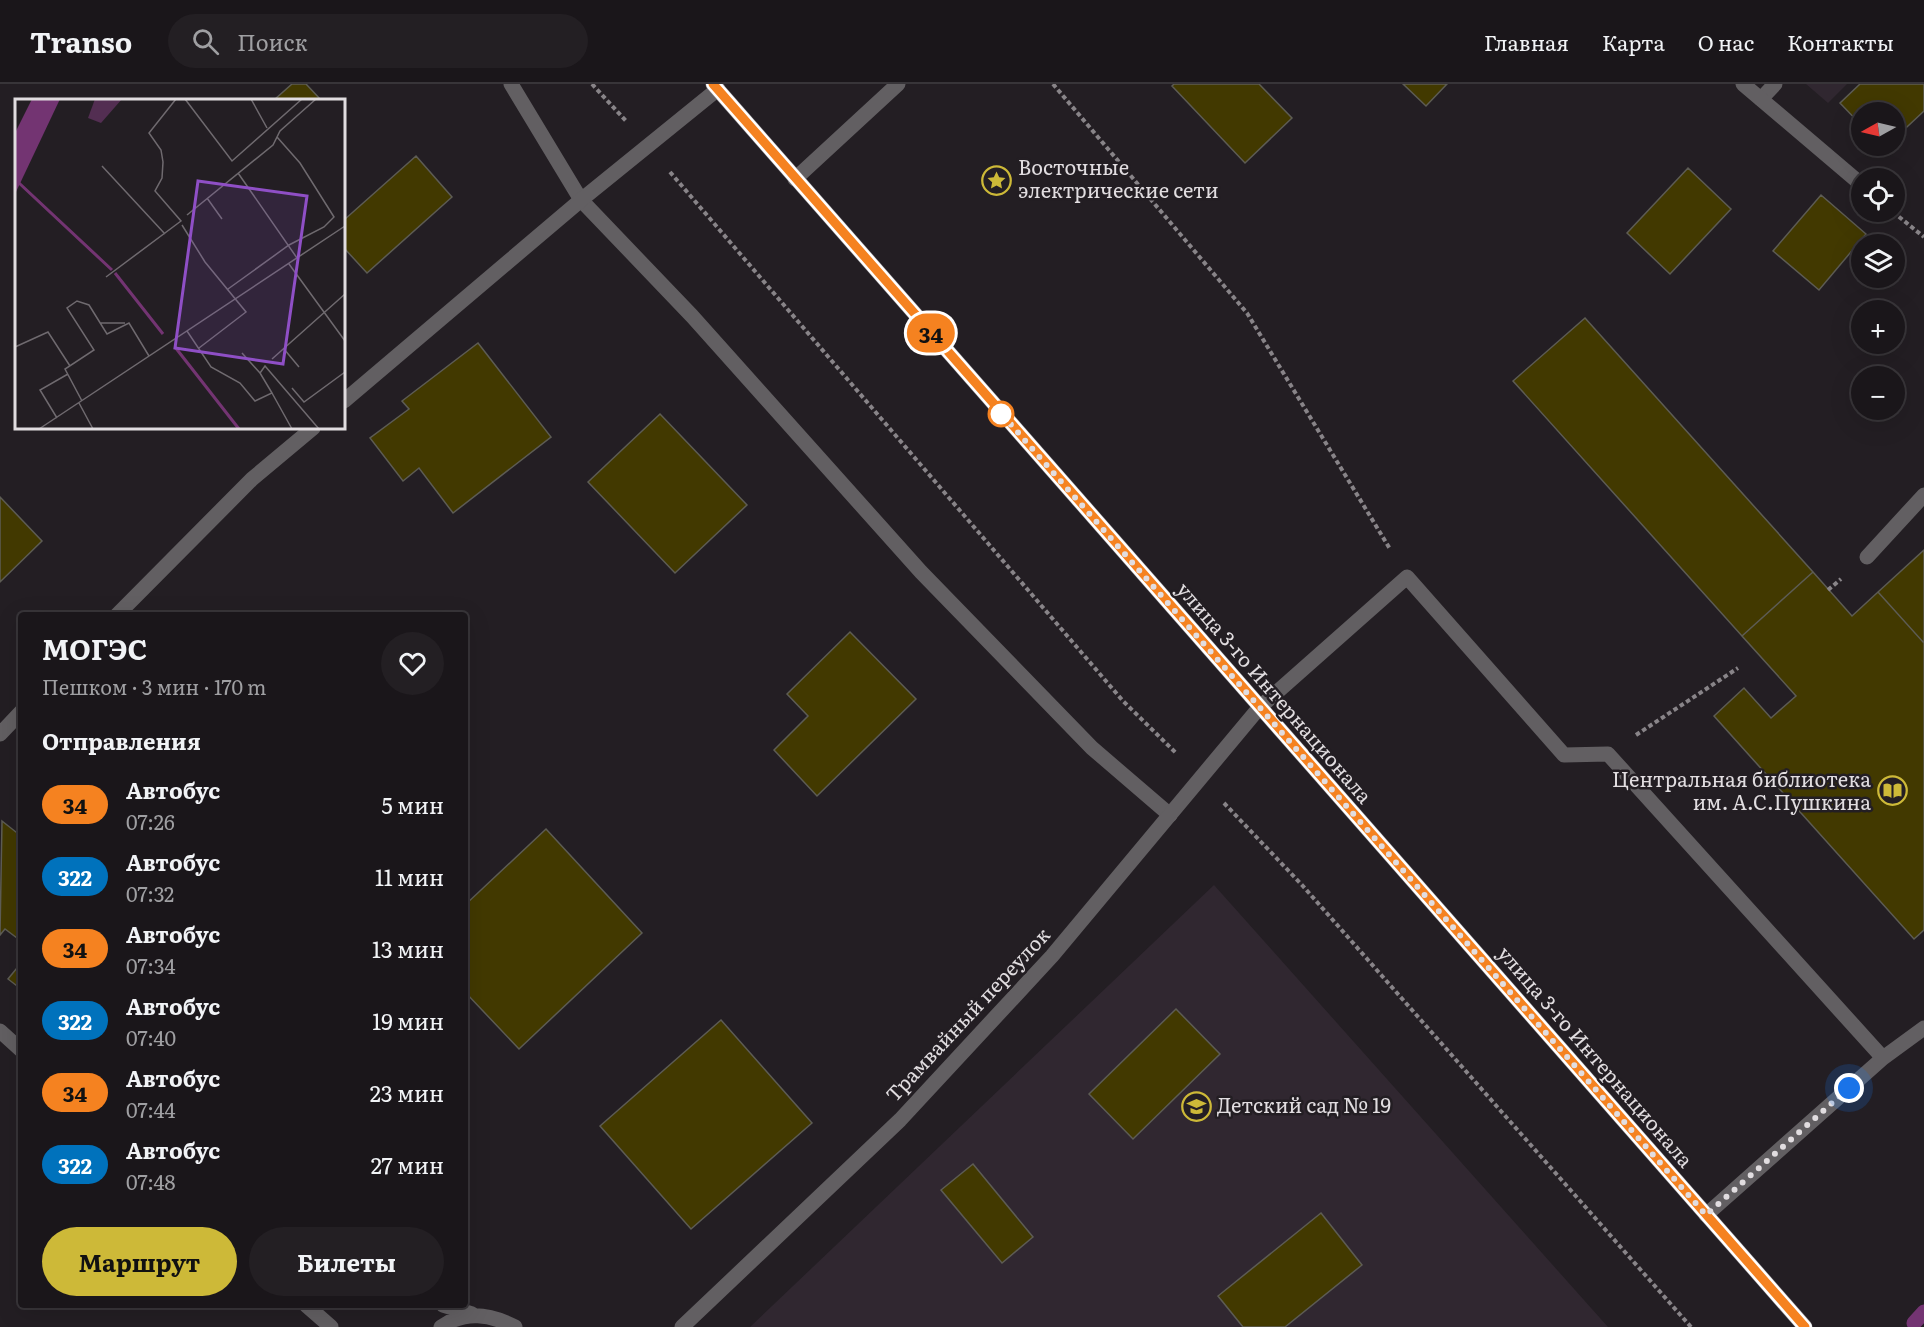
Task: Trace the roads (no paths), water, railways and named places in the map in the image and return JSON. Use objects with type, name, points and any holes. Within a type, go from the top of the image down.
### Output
[{"type":"main road","name":"улица 3-го Интернационала","points":[[716,86],[1259,708],[1805,1327]]},
{"type":"street","points":[[511,84],[581,200],[692,316],[921,572],[1092,748],[1170,815]]},
{"type":"street","points":[[795,179],[898,84]]},
{"type":"street","points":[[1743,84],[1851,176]]},
{"type":"street","points":[[1761,99],[1775,84]]},
{"type":"street","points":[[345,400],[716,86]]},
{"type":"street","points":[[120,612],[252,479],[312,429]]},
{"type":"street","points":[[1867,557],[1924,495]]},
{"type":"street","name":"Трамвайный переулок","points":[[682,1327],[900,1120],[1052,956],[1259,708],[1407,578],[1564,755],[1608,754],[1884,1058]]},
{"type":"street","points":[[0,734],[18,715]]},
{"type":"street","points":[[1706,1215],[1884,1058],[1924,1028]]},
{"type":"street","points":[[0,1030],[18,1047]]},
{"type":"street","points":[[309,1308],[331,1327]]},
{"type":"street","points":[[452,1308],[472,1315],[496,1317],[515,1327]]},
{"type":"street","points":[[441,1327],[450,1321],[472,1315]]},
{"type":"waterway","points":[[1914,1323],[1924,1312]]},
{"type":"place","name":"Восточные электрические сети","points":[[997,180]]},
{"type":"place","name":"Центральная библиотека им. А.С.Пушкина","points":[[1892,791]]},
{"type":"place","name":"Детский сад № 19","points":[[1196,1106]]}]
